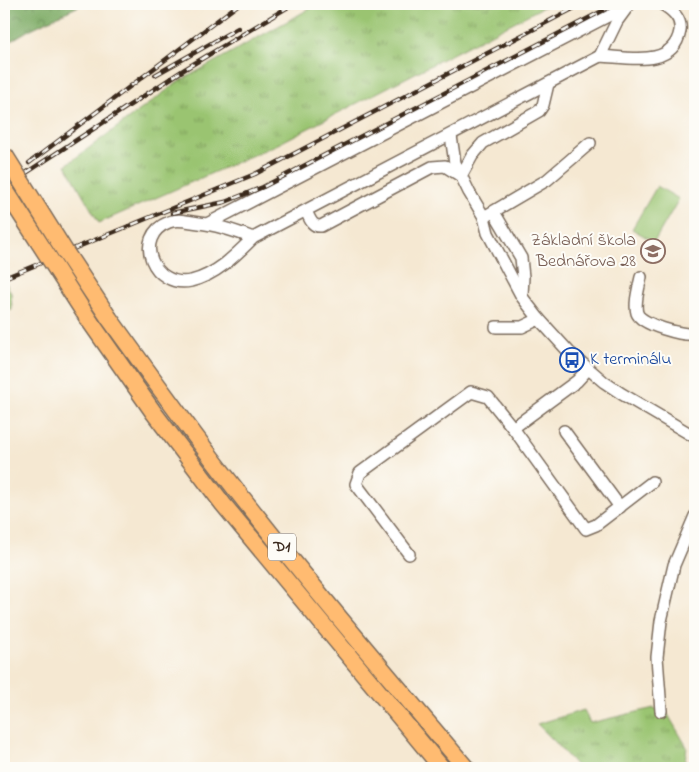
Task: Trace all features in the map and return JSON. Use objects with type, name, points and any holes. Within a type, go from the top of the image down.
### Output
[{"type":"highway","name":"D1","points":[[4,154],[60,245],[166,398],[238,492],[353,634],[466,768]]},
{"type":"highway","name":"D1","points":[[4,188],[89,320],[154,412],[223,504],[442,768]]},
{"type":"street","points":[[600,56],[617,21],[632,4]]},
{"type":"street","points":[[208,223],[632,4]]},
{"type":"street","points":[[253,238],[208,223],[179,220],[163,225],[153,235],[149,249],[150,257],[156,269],[162,274],[174,280],[191,281],[227,263],[253,238],[451,136],[600,56],[661,57],[667,53],[677,40],[680,28],[675,14],[662,4]]},
{"type":"street","points":[[461,176],[472,156],[483,143],[539,111],[544,105],[548,84]]},
{"type":"street","points":[[451,136],[455,163],[469,192],[489,214],[521,258],[523,277],[522,297]]},
{"type":"street","points":[[489,214],[547,180],[590,144]]},
{"type":"street","points":[[306,211],[312,224],[321,226],[432,167],[445,166],[461,176]]},
{"type":"street","points":[[489,214],[488,233],[522,297],[558,341],[588,369],[622,394],[695,437]]},
{"type":"street","points":[[641,277],[636,311],[640,317],[653,324],[686,334],[695,334]]},
{"type":"street","points":[[496,327],[522,327],[539,319]]},
{"type":"street","points":[[513,428],[577,381],[588,369]]},
{"type":"street","points":[[409,554],[356,484],[360,473],[471,392],[488,397],[586,528],[596,525],[652,482]]},
{"type":"street","points":[[564,431],[620,507]]},
{"type":"street","points":[[661,711],[657,657],[661,621],[674,565],[695,516]]},
{"type":"green space","points":[[7,4],[83,4],[29,30],[4,45],[4,19]]},
{"type":"green space","points":[[318,4],[549,4],[278,144],[99,223],[66,165],[178,82]]},
{"type":"green space","points":[[657,186],[679,199],[654,242],[632,229]]},
{"type":"green space","points":[[4,279],[11,293],[12,310],[4,312]]},
{"type":"green space","points":[[654,708],[667,713],[687,747],[684,768],[578,768],[537,724],[584,710],[590,723]]},
{"type":"railway","points":[[29,163],[239,4]]},
{"type":"railway","points":[[26,173],[185,69],[293,4]]},
{"type":"railway","points":[[73,249],[255,174],[582,4]]},
{"type":"railway","points":[[172,213],[225,202],[263,187],[608,8]]},
{"type":"railway","points":[[155,75],[238,28]]},
{"type":"railway","points":[[4,278],[41,263]]},
{"type":"place","name":"Základní škola Bednářova 28","points":[[653,251]]},
{"type":"place","name":"K terminálu","points":[[572,360]]}]
